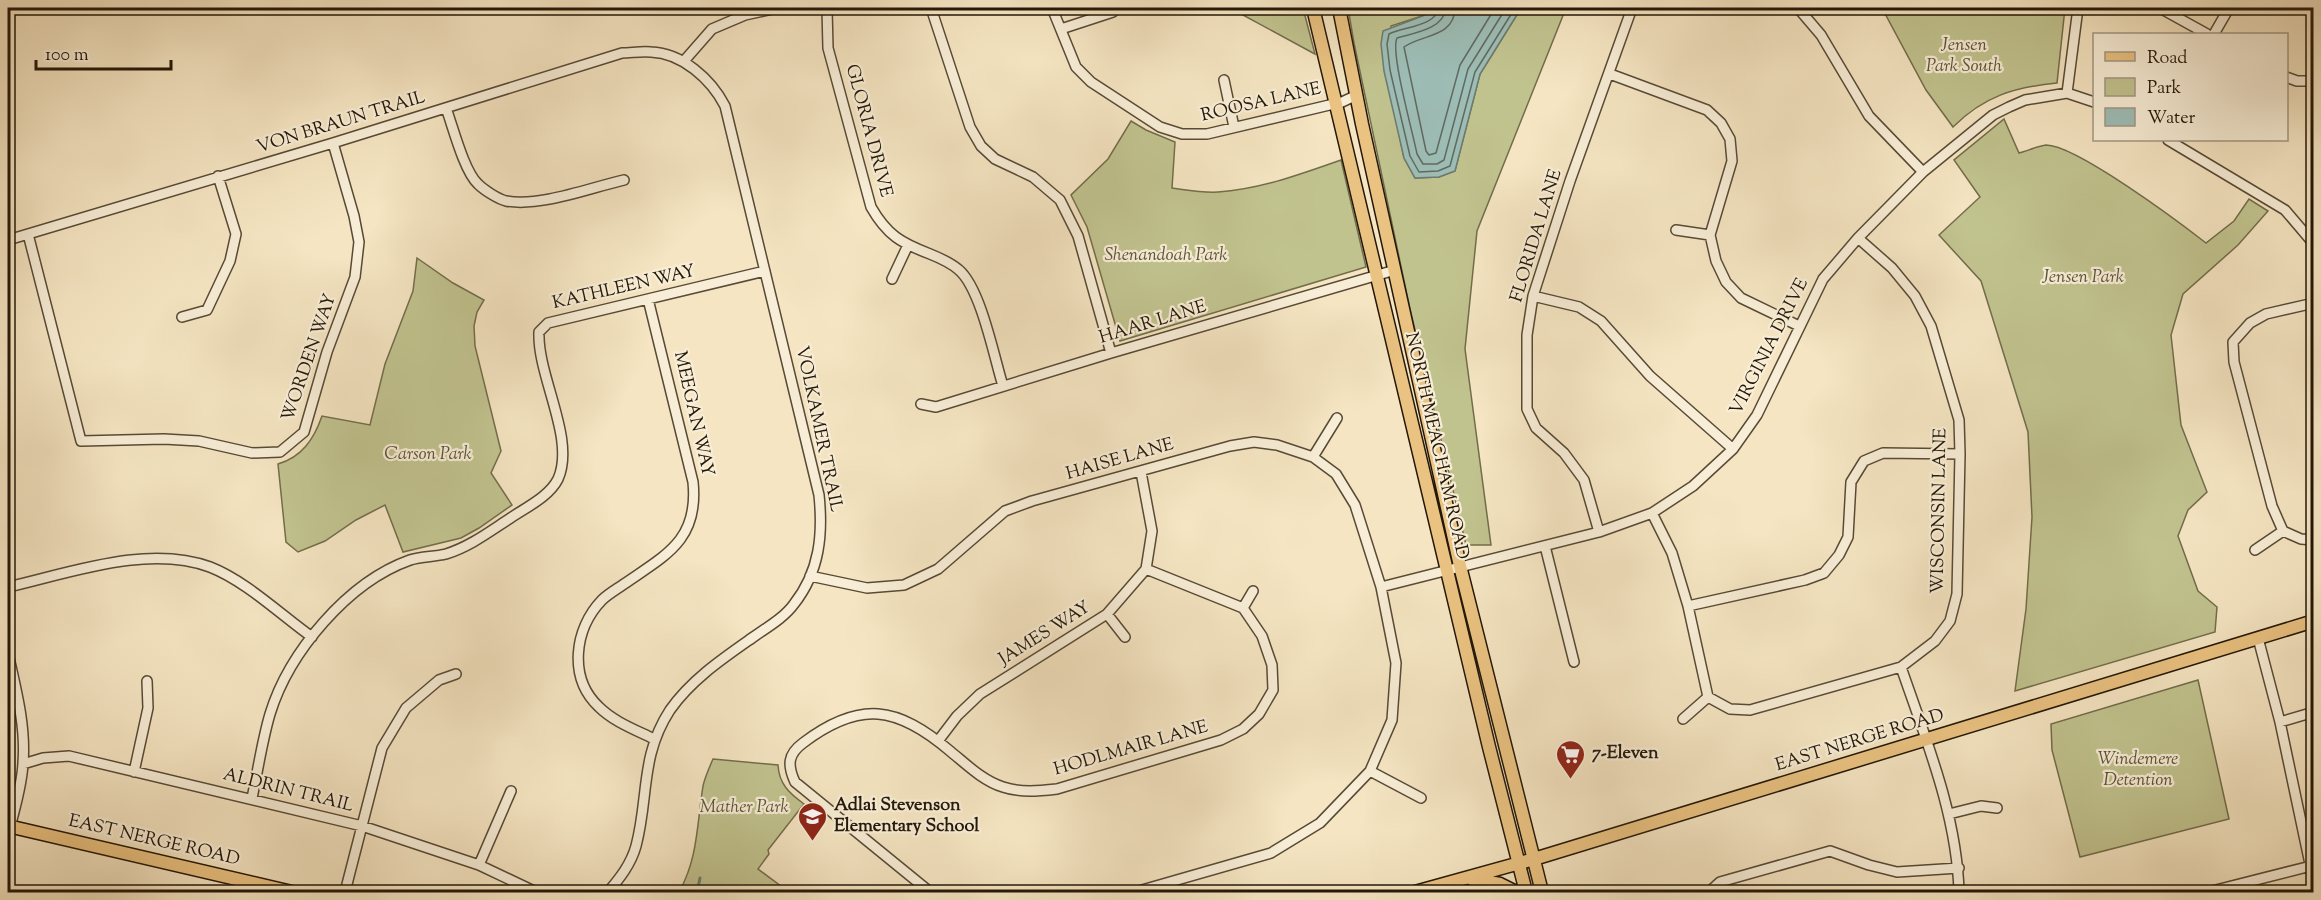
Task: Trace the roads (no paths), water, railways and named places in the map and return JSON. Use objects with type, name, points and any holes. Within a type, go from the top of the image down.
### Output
[{"type":"main road","name":"NORTH MEACHAM ROAD","points":[[1313,8],[1526,892]]},
{"type":"main road","name":"NORTH MEACHAM ROAD","points":[[1339,8],[1460,566],[1542,892]]},
{"type":"main road","name":"EAST NERGE ROAD","points":[[1415,892],[1534,859],[2313,621]]},
{"type":"main road","name":"EAST NERGE ROAD","points":[[8,830],[292,892]]},
{"type":"main road","points":[[1467,878],[1500,884],[1516,892]]},
{"type":"street","points":[[684,62],[712,29],[745,15],[777,8]]},
{"type":"street","points":[[807,8],[830,8]]},
{"type":"street","name":"GLORIA DRIVE","points":[[830,8],[828,48],[871,207],[890,235],[960,270],[975,294],[1003,386]]},
{"type":"street","points":[[931,8],[970,126],[981,146],[995,159],[1033,177],[1060,200],[1071,219],[1078,236],[1111,353]]},
{"type":"street","name":"ROOSA LANE","points":[[1052,8],[1076,67],[1091,82],[1160,127],[1182,134],[1198,134],[1234,127],[1336,103],[1357,95]]},
{"type":"street","name":"FLORIDA LANE","points":[[1599,532],[1584,480],[1564,453],[1536,428],[1527,409],[1527,335],[1533,296],[1570,182],[1632,8]]},
{"type":"street","points":[[1798,8],[1821,35],[1869,116],[1923,172]]},
{"type":"street","points":[[2078,8],[2067,93],[2093,102]]},
{"type":"street","points":[[2160,8],[2205,33]]},
{"type":"street","points":[[2215,33],[2229,8]]},
{"type":"street","points":[[1061,28],[1113,12]]},
{"type":"street","name":"VON BRAUN TRAIL","points":[[8,240],[333,143],[622,53],[653,51],[684,62]]},
{"type":"street","name":"VOLKAMER TRAIL","points":[[608,892],[624,874],[636,848],[647,767],[654,739],[670,710],[691,685],[721,660],[771,625],[794,604],[810,576],[820,547],[822,525],[819,495],[725,106],[718,92],[706,78],[684,62]]},
{"type":"street","points":[[1610,74],[1707,110],[1722,123],[1730,139],[1732,161],[1710,235],[1716,261],[1726,282],[1741,298],[1799,326]]},
{"type":"street","points":[[2288,78],[2297,81],[2313,81]]},
{"type":"street","points":[[1224,80],[1234,127]]},
{"type":"street","name":"VIRGINIA DRIVE","points":[[1381,587],[1599,532],[1652,513],[1693,486],[1733,449],[1757,415],[1823,279],[1858,238],[1923,172],[1993,115],[2025,100],[2067,93]]},
{"type":"street","points":[[446,108],[465,161],[477,184],[503,200],[525,202],[624,180]]},
{"type":"street","points":[[2170,141],[2285,210],[2313,244]]},
{"type":"street","name":"WORDEN WAY","points":[[28,234],[81,441],[164,439],[199,441],[252,453],[280,452],[304,432],[327,352],[356,277],[359,242],[333,143]]},
{"type":"street","points":[[182,317],[207,310],[230,261],[236,234],[218,176]]},
{"type":"street","points":[[1676,230],[1710,235]]},
{"type":"street","name":"WISCONSIN LANE","points":[[1858,238],[1892,268],[1915,296],[1931,326],[1959,420],[1958,575],[1955,603],[1950,621],[1935,641],[1901,667]]},
{"type":"street","points":[[892,279],[908,245]]},
{"type":"street","name":"HAAR LANE","points":[[921,404],[936,407],[1395,270]]},
{"type":"street","name":"KATHLEEN WAY","points":[[252,798],[270,713],[289,672],[312,637],[334,611],[358,590],[410,560],[446,554],[473,543],[542,496],[557,480],[562,459],[560,434],[538,348],[539,332],[548,323],[765,271]]},
{"type":"street","points":[[1533,296],[1579,307],[1600,321],[1650,376],[1733,449]]},
{"type":"street","name":"MEEGAN WAY","points":[[648,299],[693,482],[695,502],[691,522],[666,555],[603,599],[586,620],[579,643],[578,665],[584,686],[598,707],[617,721],[654,739]]},
{"type":"street","points":[[2313,303],[2266,314],[2250,323],[2233,342],[2234,362],[2272,506],[2283,531],[2301,539],[2313,540]]},
{"type":"street","points":[[1313,457],[1336,418]]},
{"type":"street","name":"HAISE LANE","points":[[810,576],[867,588],[904,585],[938,569],[1005,511],[1032,501],[1230,446],[1254,442],[1277,445],[1313,457],[1336,474],[1355,505],[1381,587],[1396,663],[1392,720],[1370,771]]},
{"type":"street","points":[[1688,606],[1805,580],[1824,573],[1839,555],[1848,537],[1851,482],[1864,461],[1883,453],[1960,454]]},
{"type":"street","points":[[1141,472],[1152,531],[1146,569],[1244,608],[1253,591]]},
{"type":"street","points":[[1652,513],[1672,553],[1688,606],[1708,697],[1730,709],[1750,710],[1901,667],[1949,814],[1959,868],[1959,892]]},
{"type":"street","points":[[2254,550],[2283,531]]},
{"type":"street","points":[[1545,546],[1574,662]]},
{"type":"street","points":[[8,587],[133,559],[156,557],[187,561],[211,568],[237,582],[312,637]]},
{"type":"street","name":"JAMES WAY","points":[[938,741],[957,716],[980,694],[1107,614],[1146,569]]},
{"type":"street","name":"HODLMAIR LANE","points":[[930,892],[795,782],[789,765],[794,750],[820,730],[840,719],[878,714],[908,721],[938,741],[975,772],[1002,787],[1030,792],[1058,789],[1221,740],[1243,729],[1259,714],[1273,690],[1272,665],[1262,636],[1244,608]]},
{"type":"street","points":[[1107,614],[1125,637]]},
{"type":"street","points":[[2258,638],[2280,722],[2313,883]]},
{"type":"street","points":[[8,653],[20,705],[23,764],[8,830]]},
{"type":"street","points":[[345,892],[382,748],[406,708],[439,680],[456,674]]},
{"type":"street","points":[[134,772],[148,708],[147,681]]},
{"type":"street","points":[[1683,719],[1708,697]]},
{"type":"street","points":[[2280,722],[2313,712]]},
{"type":"street","name":"ALDRIN TRAIL","points":[[23,764],[43,758],[69,756],[252,798],[362,826],[479,865],[536,892]]},
{"type":"street","points":[[1135,892],[1271,853],[1320,823],[1370,771],[1422,798]]},
{"type":"street","points":[[479,865],[511,791]]},
{"type":"street","points":[[1949,814],[1981,806],[1997,808]]},
{"type":"street","points":[[1709,892],[1720,882],[1830,851],[1897,872],[1959,868]]},
{"type":"street","points":[[2208,892],[2311,866]]},
{"type":"water","points":[[1436,8],[1525,8],[1518,13],[1480,74],[1455,171],[1439,177],[1415,178],[1404,158],[1384,71],[1381,44],[1383,31],[1425,15]]},
{"type":"waterway","points":[[697,892],[700,878]]},
{"type":"place","name":"7-Eleven","points":[[1571,780]]},
{"type":"place","name":"Adlai Stevenson Elementary School","points":[[813,842]]},
{"type":"park label","name":"Jensen Park South","points":[[1964,56]]},
{"type":"park label","name":"Shenandoah Park","points":[[1166,256]]},
{"type":"park label","name":"Jensen Park","points":[[2083,278]]},
{"type":"park label","name":"Carson Park","points":[[428,455]]},
{"type":"park label","name":"Windemere Detention","points":[[2138,770]]},
{"type":"park label","name":"Mather Park","points":[[744,808]]}]
